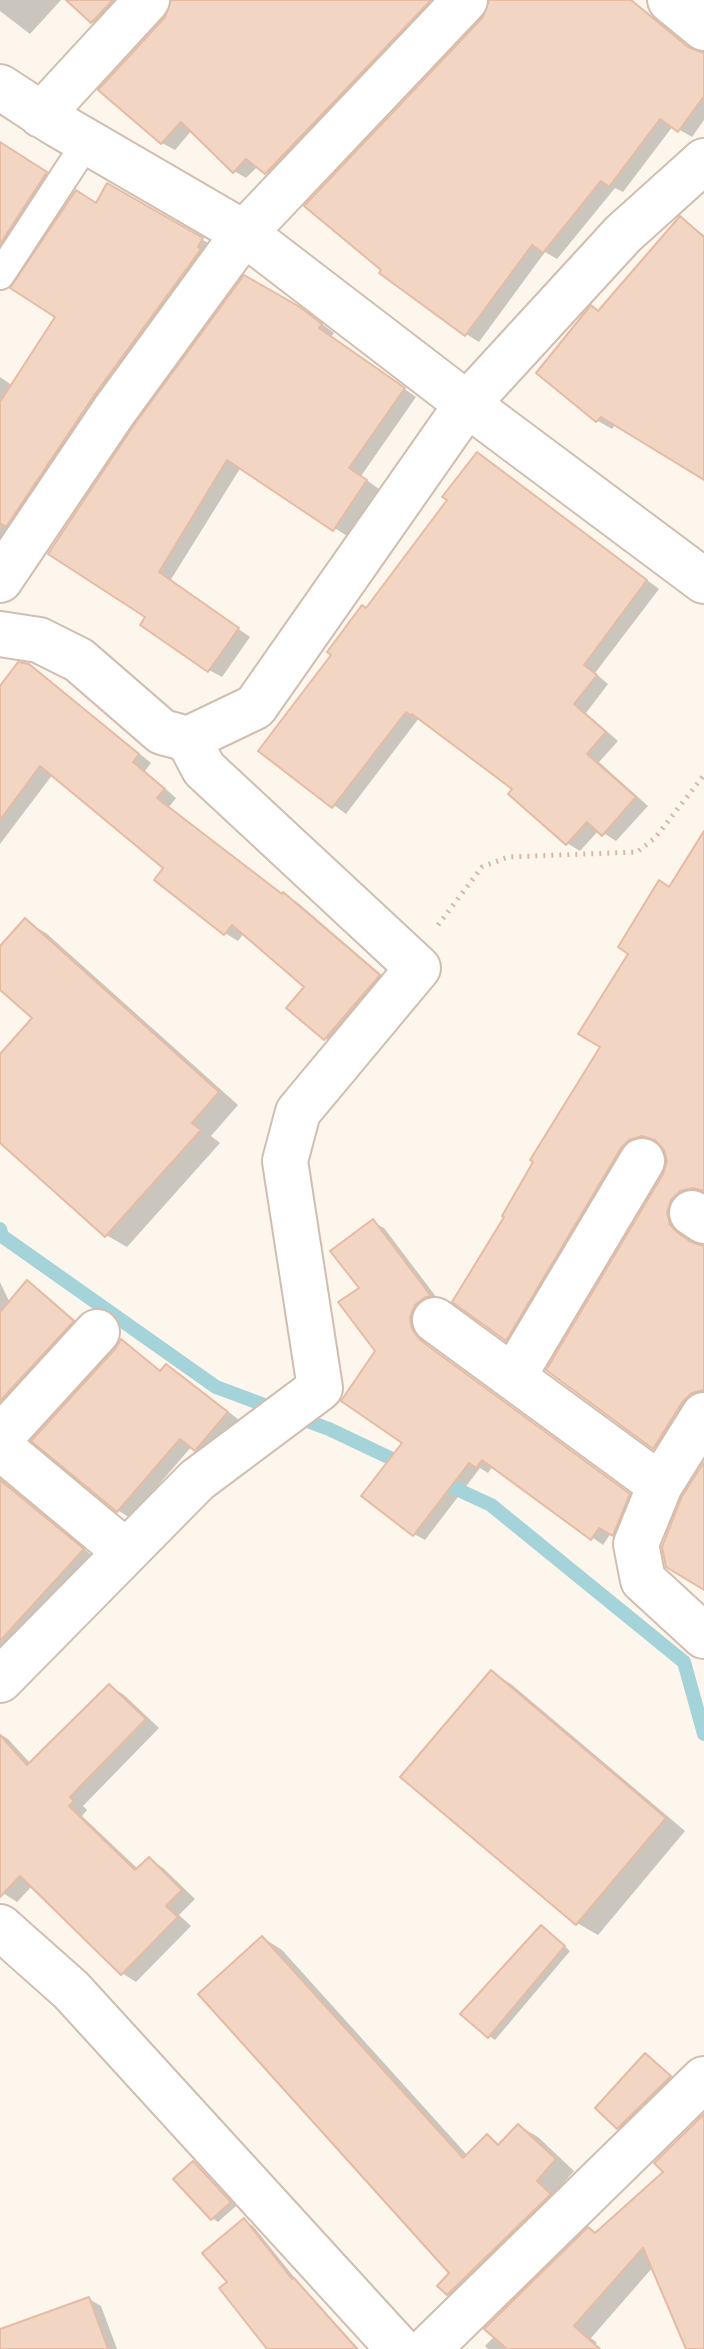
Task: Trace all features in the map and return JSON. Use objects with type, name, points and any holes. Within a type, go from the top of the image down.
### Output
[{"type":"street","points":[[41,115],[147,0]]},
{"type":"street","points":[[0,580],[114,411],[244,233],[465,0]]},
{"type":"street","points":[[670,0],[704,28]]},
{"type":"street","points":[[0,87],[41,115],[244,233],[704,581]]},
{"type":"street","points":[[0,634],[39,640],[79,660],[162,732],[188,739],[255,707],[467,404],[623,234],[704,161]]},
{"type":"street","points":[[2,1675],[197,1480],[320,1388],[285,1161],[298,1112],[418,968],[204,769],[188,739]]},
{"type":"street","points":[[513,1377],[642,1161]]},
{"type":"street","points":[[435,1320],[660,1485]]},
{"type":"street","points":[[0,1438],[97,1332]]},
{"type":"street","points":[[704,1415],[660,1485],[636,1544],[643,1580],[704,1636]]},
{"type":"street","points":[[0,1447],[126,1552]]},
{"type":"street","points":[[1,1934],[71,1990],[399,2349]]},
{"type":"street","points":[[428,2349],[704,2079]]},
{"type":"lane","points":[[0,275],[87,142]]},
{"type":"path","points":[[410,961],[482,867],[508,857],[637,852],[655,838],[704,775]]},
{"type":"building","points":[[66,0],[113,0],[91,23]]},
{"type":"building","points":[[171,0],[431,0],[265,174],[246,159],[233,173],[181,122],[161,144],[98,90],[165,17]]},
{"type":"building","points":[[489,0],[631,0],[688,47],[704,53],[704,96],[678,132],[660,119],[609,187],[601,181],[543,253],[532,245],[465,336],[379,273],[381,270],[304,206],[483,17]]},
{"type":"building","points":[[0,142],[47,172],[0,244]]},
{"type":"building","points":[[107,183],[203,238],[198,247],[201,249],[93,397],[6,527],[0,523],[0,402],[55,317],[10,288],[76,190],[96,203]]},
{"type":"building","points":[[680,216],[704,237],[704,480],[601,417],[596,422],[536,373],[591,305],[598,311]]},
{"type":"building","points":[[244,275],[300,307],[322,324],[319,328],[405,388],[349,468],[367,480],[333,531],[227,460],[159,572],[239,628],[208,672],[140,625],[145,617],[48,554],[134,425]]},
{"type":"building","points":[[477,452],[647,580],[584,665],[597,675],[574,704],[606,732],[587,754],[636,797],[602,836],[587,822],[566,845],[508,794],[512,789],[406,712],[332,808],[258,751],[331,655],[327,652],[362,605],[366,608],[447,500],[442,497]]},
{"type":"building","points":[[18,662],[29,664],[139,754],[133,762],[165,789],[157,798],[283,892],[380,975],[324,1040],[286,1008],[304,987],[232,925],[224,935],[154,880],[163,868],[40,766],[0,820],[0,686]]},
{"type":"building","points":[[704,831],[704,1191],[693,1188],[680,1191],[671,1200],[667,1212],[670,1225],[678,1233],[704,1246],[704,1390],[692,1393],[683,1401],[653,1449],[546,1370],[663,1174],[667,1161],[664,1150],[655,1140],[642,1136],[629,1140],[621,1148],[506,1341],[452,1302],[504,1217],[533,1162],[530,1160],[600,1047],[578,1034],[628,954],[618,947],[659,880],[669,887]]},
{"type":"building","points":[[25,918],[219,1092],[192,1123],[201,1130],[105,1237],[0,1143],[0,1054],[32,1018],[0,990],[0,946]]},
{"type":"building","points":[[373,1219],[431,1296],[415,1305],[410,1317],[412,1329],[420,1340],[630,1494],[613,1536],[599,1528],[591,1540],[482,1460],[476,1468],[469,1463],[413,1536],[361,1496],[402,1443],[341,1401],[375,1351],[338,1302],[359,1288],[330,1251]]},
{"type":"building","points":[[27,1280],[74,1321],[0,1401],[0,1312]]},
{"type":"building","points":[[121,1339],[160,1371],[166,1364],[228,1412],[195,1451],[180,1439],[117,1512],[31,1441]]},
{"type":"building","points":[[704,1462],[704,1590],[666,1567],[662,1547],[682,1496]]},
{"type":"building","points":[[0,1480],[84,1549],[0,1641]]},
{"type":"building","points":[[491,1670],[666,1818],[576,1925],[400,1777]]},
{"type":"building","points":[[109,1684],[146,1719],[70,1797],[74,1801],[69,1806],[135,1870],[149,1857],[182,1890],[166,1906],[178,1917],[121,1975],[20,1876],[0,1897],[0,1735],[27,1765]]},
{"type":"building","points":[[541,1925],[565,1946],[488,2038],[460,2014]]},
{"type":"building","points":[[262,1936],[463,2158],[487,2134],[498,2145],[518,2124],[556,2159],[537,2181],[551,2194],[447,2295],[437,2286],[449,2273],[198,1994]]},
{"type":"building","points":[[645,2053],[671,2076],[617,2129],[595,2108]]},
{"type":"building","points":[[704,2114],[704,2349],[686,2349],[643,2248],[574,2326],[600,2349],[507,2349],[484,2329],[588,2227],[595,2233],[663,2172],[654,2163]]},
{"type":"building","points":[[193,2161],[231,2202],[211,2220],[173,2179]]},
{"type":"building","points":[[244,2218],[292,2279],[357,2349],[267,2349],[219,2288],[227,2282],[202,2253]]},
{"type":"building","points":[[89,2297],[108,2349],[0,2349],[0,2329]]},
{"type":"waterway","points":[[0,1229],[2,1236],[216,1387],[329,1429],[407,1466]]},
{"type":"waterway","points":[[437,1480],[491,1505],[684,1662],[704,1734]]}]
